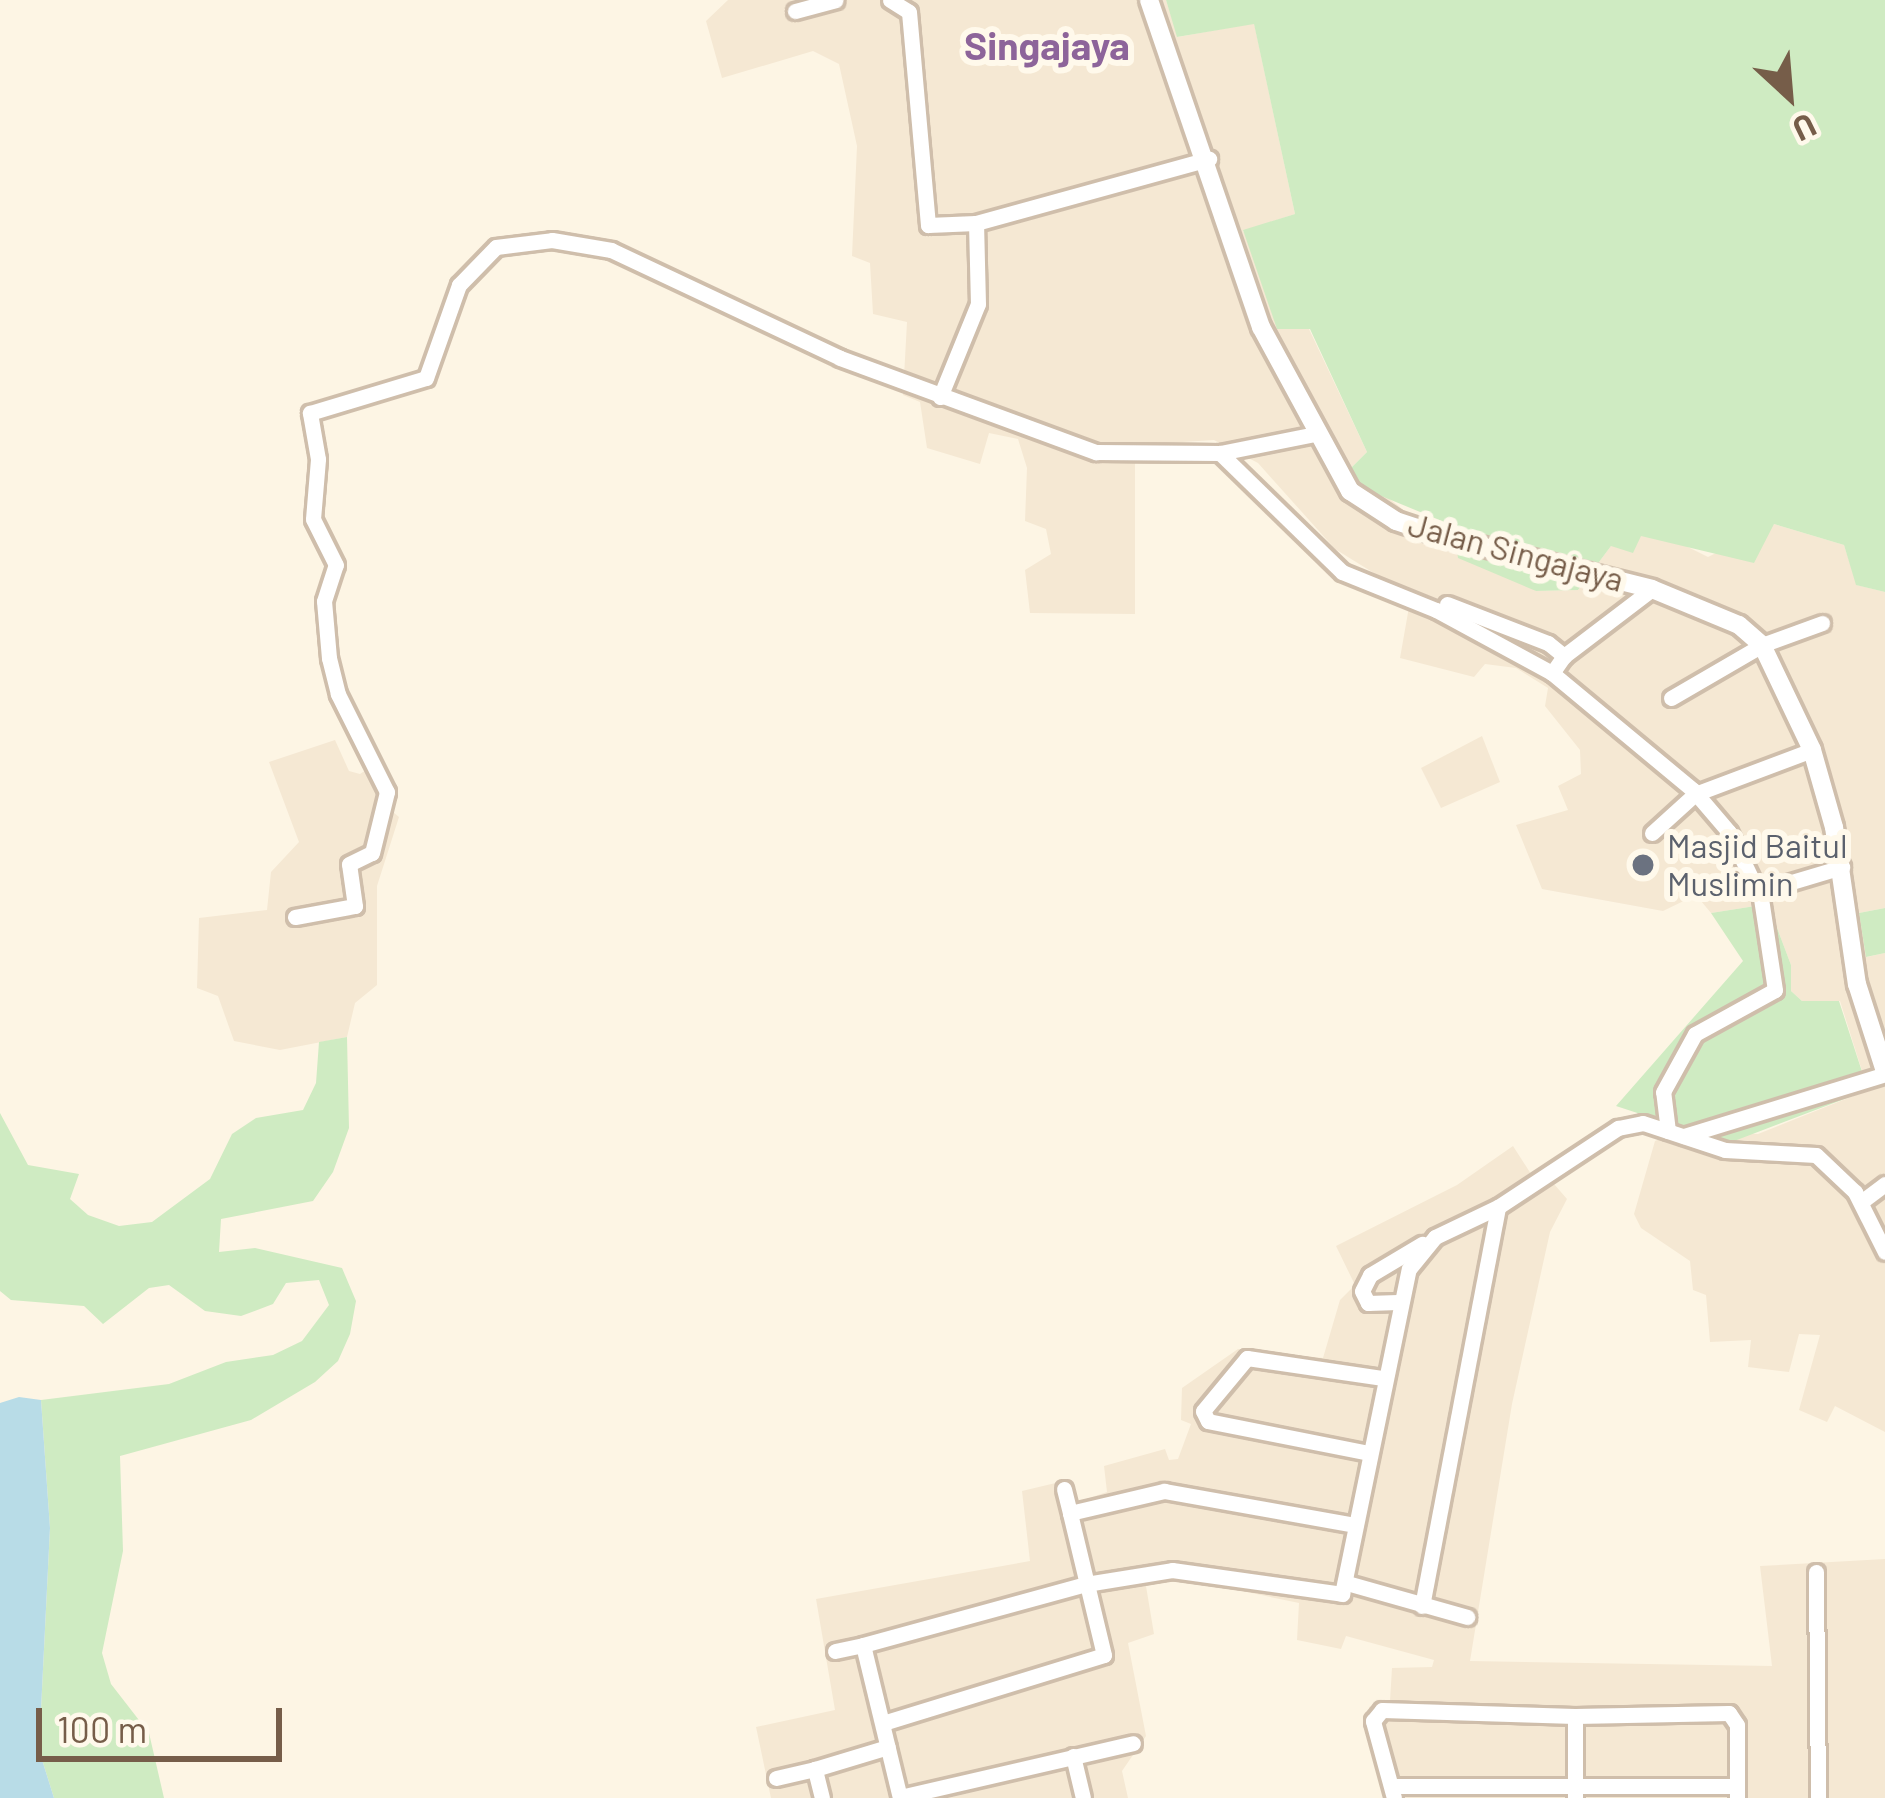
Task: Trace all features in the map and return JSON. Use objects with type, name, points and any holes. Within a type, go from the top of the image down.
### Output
[{"type":"street","points":[[795,11],[836,0]]},
{"type":"street","points":[[890,0],[909,12],[927,185],[922,222],[976,223],[1209,159]]},
{"type":"street","name":"Jalan Singajaya","points":[[1149,0],[1209,159],[1247,292],[1315,434],[1350,491],[1396,521],[1652,589],[1739,625],[1762,646]]},
{"type":"street","points":[[940,397],[978,304],[976,223]]},
{"type":"street","points":[[295,917],[355,906],[349,864],[372,853],[387,792],[329,658],[325,601],[336,565],[313,519],[318,459],[310,413],[426,378],[459,285],[485,253],[552,240],[611,250],[940,397],[1096,452],[1220,453],[1315,434]]},
{"type":"street","points":[[1220,453],[1342,572],[1436,610],[1552,673],[1695,794],[1729,832],[1760,892],[1775,990],[1695,1034],[1663,1093],[1676,1134]]},
{"type":"street","points":[[1552,673],[1564,656],[1652,589]]},
{"type":"street","points":[[1447,604],[1564,656]]},
{"type":"street","points":[[1671,698],[1762,646],[1822,623]]},
{"type":"street","points":[[1676,1134],[1885,1072],[1856,984],[1842,867],[1812,750],[1762,646]]},
{"type":"street","points":[[1652,833],[1695,794],[1812,750]]},
{"type":"street","points":[[1760,892],[1842,867]]},
{"type":"street","points":[[1398,1302],[1368,1303],[1361,1291],[1370,1275],[1498,1207],[1618,1128],[1643,1123],[1725,1150],[1816,1155],[1861,1202],[1885,1252]]},
{"type":"street","points":[[1861,1202],[1885,1184]]},
{"type":"street","points":[[1422,1606],[1498,1207]]},
{"type":"street","points":[[835,1651],[1086,1583],[1189,1569],[1336,1598],[1348,1583],[1354,1526],[1398,1302],[1409,1269],[1436,1237]]},
{"type":"street","points":[[1370,1453],[1208,1421],[1203,1411],[1247,1358],[1382,1378]]},
{"type":"street","points":[[883,1723],[1099,1660],[1104,1650],[1064,1489]]},
{"type":"street","points":[[1070,1513],[1164,1491],[1354,1526]]},
{"type":"street","points":[[1816,1572],[1818,1798]]},
{"type":"street","points":[[1348,1583],[1467,1617]]},
{"type":"street","points":[[863,1645],[900,1797],[1133,1743]]},
{"type":"street","points":[[1378,1711],[1575,1716],[1729,1713],[1737,1725],[1737,1792],[1575,1791],[1394,1792],[1373,1720],[1378,1711]]},
{"type":"street","points":[[1575,1716],[1575,1791]]},
{"type":"street","points":[[776,1778],[888,1747]]},
{"type":"street","points":[[1073,1756],[1083,1798]]},
{"type":"street","points":[[815,1769],[822,1798]]},
{"type":"shaded area","points":[[728,0],[1166,0],[1178,37],[1254,23],[1295,214],[1243,231],[1309,329],[1367,452],[1351,468],[1406,512],[1454,526],[1536,591],[1578,590],[1611,546],[1641,536],[1668,537],[1708,557],[1774,524],[1844,545],[1857,585],[1885,592],[1885,908],[1859,913],[1867,957],[1885,953],[1885,1432],[1835,1406],[1827,1422],[1799,1410],[1820,1335],[1799,1334],[1789,1372],[1748,1367],[1751,1340],[1710,1342],[1706,1295],[1693,1290],[1690,1261],[1641,1228],[1634,1214],[1655,1141],[1679,1131],[1758,1134],[1868,1090],[1840,1001],[1802,1001],[1791,991],[1791,965],[1768,904],[1711,913],[1696,895],[1663,911],[1542,889],[1516,825],[1568,810],[1558,786],[1581,774],[1580,750],[1545,706],[1548,688],[1516,668],[1485,664],[1474,677],[1400,658],[1409,607],[1403,591],[1335,549],[1258,463],[1214,440],[1135,445],[1135,614],[1030,613],[1025,570],[1051,554],[1046,529],[1025,521],[1027,468],[1018,439],[989,433],[980,464],[927,448],[920,402],[903,395],[907,322],[873,314],[870,263],[852,256],[857,146],[839,64],[813,51],[722,78],[706,21]]},
{"type":"shaded area","points":[[1482,736],[1500,782],[1441,808],[1421,768]]},
{"type":"shaded area","points":[[335,740],[349,771],[360,774],[378,762],[387,773],[387,807],[399,817],[377,886],[377,985],[355,1003],[347,1037],[280,1050],[234,1041],[218,996],[197,988],[199,918],[267,910],[271,872],[299,842],[269,762]]},
{"type":"shaded area","points":[[1513,1146],[1531,1174],[1541,1169],[1567,1199],[1550,1232],[1512,1404],[1470,1661],[1772,1666],[1760,1566],[1885,1559],[1885,1798],[1388,1798],[1369,1707],[1390,1701],[1392,1668],[1432,1667],[1434,1660],[1346,1636],[1341,1649],[1297,1640],[1299,1603],[1184,1579],[1146,1586],[1154,1634],[1128,1643],[1146,1736],[1122,1771],[1128,1798],[771,1798],[756,1727],[835,1710],[816,1599],[1030,1561],[1022,1491],[1064,1481],[1071,1504],[1107,1492],[1104,1466],[1165,1449],[1169,1460],[1178,1459],[1191,1424],[1181,1420],[1182,1388],[1238,1349],[1323,1358],[1340,1300],[1355,1285],[1336,1246],[1457,1185]]},
{"type":"green space","points":[[1166,0],[1885,0],[1885,592],[1856,585],[1844,545],[1774,524],[1754,563],[1641,536],[1633,553],[1611,546],[1578,590],[1536,591],[1458,558],[1454,526],[1362,488],[1351,468],[1367,452],[1310,329],[1277,329],[1243,230],[1295,214],[1254,24],[1177,37]]},
{"type":"green space","points":[[1768,904],[1791,965],[1791,991],[1802,1001],[1839,1001],[1868,1090],[1729,1143],[1616,1106],[1743,961],[1711,913]]},
{"type":"green space","points":[[1885,908],[1885,953],[1866,957],[1859,913]]},
{"type":"green space","points":[[347,1037],[349,1128],[333,1172],[313,1201],[221,1219],[219,1252],[255,1248],[342,1268],[356,1301],[350,1334],[338,1361],[315,1382],[251,1420],[120,1456],[123,1551],[102,1653],[111,1684],[149,1733],[164,1798],[54,1798],[39,1750],[50,1528],[41,1400],[169,1384],[226,1362],[273,1355],[302,1341],[329,1305],[319,1280],[286,1283],[273,1304],[241,1316],[205,1311],[169,1285],[149,1288],[103,1324],[84,1306],[11,1300],[0,1291],[0,1113],[28,1165],[79,1174],[70,1199],[88,1215],[119,1226],[152,1222],[210,1179],[232,1134],[256,1118],[303,1110],[316,1083],[319,1042]]},
{"type":"water","points":[[19,1397],[41,1400],[50,1528],[39,1750],[54,1798],[0,1798],[0,1403]]},
{"type":"place","name":"Masjid Baitul Muslimin","points":[[1643,865]]},
{"type":"district","name":"Singajaya","points":[[1047,45]]}]
